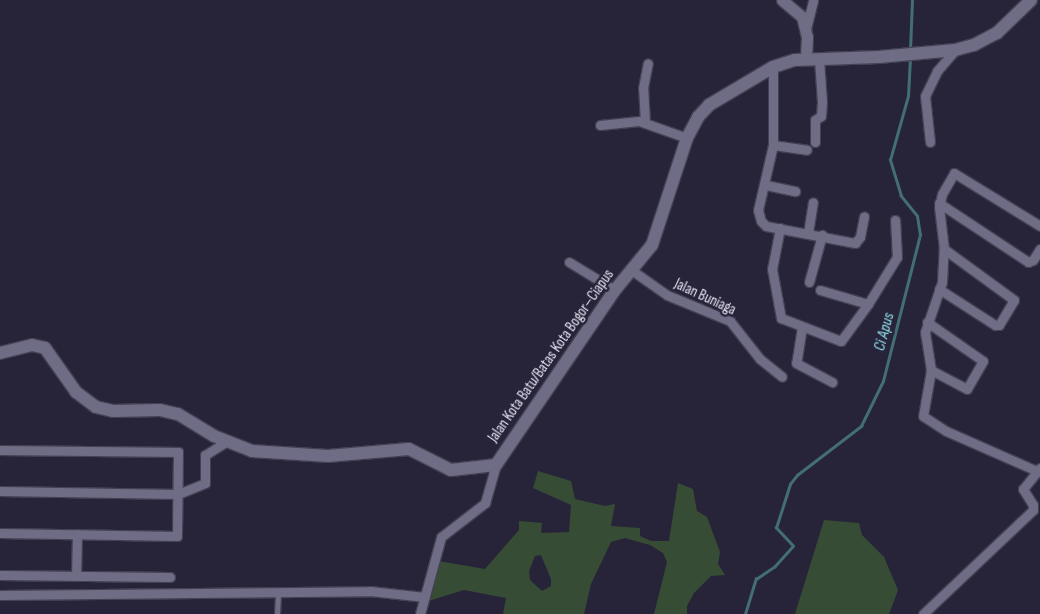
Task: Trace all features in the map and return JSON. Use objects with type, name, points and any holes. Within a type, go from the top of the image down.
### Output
[{"type":"main road","points":[[955,50],[997,34],[1031,0]]},
{"type":"main road","name":"Jalan Kota Batu/Batas Kota Bogor–Ciapus","points":[[0,353],[32,346],[45,348],[76,392],[96,407],[118,412],[168,411],[226,442],[252,451],[291,456],[354,455],[409,449],[444,468],[459,471],[496,466],[615,290],[655,239],[687,138],[698,117],[709,105],[773,67],[812,59],[879,57],[955,50]]},
{"type":"street","points":[[782,0],[802,17],[806,29],[822,102],[821,115],[815,120],[815,142]]},
{"type":"street","points":[[806,29],[813,0]]},
{"type":"street","points":[[930,142],[925,96],[938,71],[955,50]]},
{"type":"street","points":[[645,122],[643,88],[648,63]]},
{"type":"street","points":[[773,67],[773,144],[766,185],[758,210],[761,221],[780,228],[855,243],[860,237],[864,216]]},
{"type":"street","points":[[600,124],[645,122],[687,138]]},
{"type":"street","points":[[773,144],[807,150]]},
{"type":"street","points":[[923,614],[1033,510],[1033,505],[1022,489],[1038,469],[924,419],[931,370],[926,352],[927,322],[939,289],[944,249],[939,203],[942,194],[957,172],[1040,226]]},
{"type":"street","points":[[766,185],[795,191]]},
{"type":"street","points":[[808,233],[813,202]]},
{"type":"street","points":[[939,203],[1028,262],[1033,260],[1040,249]]},
{"type":"street","points":[[780,228],[772,269],[781,318],[841,342],[868,304],[896,257],[895,220]]},
{"type":"street","points":[[809,282],[822,236]]},
{"type":"street","points":[[939,289],[995,325],[999,325],[1014,300],[944,249]]},
{"type":"street","points":[[569,262],[615,290]]},
{"type":"street","name":"Jalan Buniaga","points":[[630,269],[667,295],[730,321],[760,359],[782,377]]},
{"type":"street","points":[[820,290],[868,304]]},
{"type":"street","points":[[927,322],[983,361],[967,389],[931,370]]},
{"type":"street","points":[[802,326],[796,363],[832,382]]},
{"type":"street","points":[[0,491],[178,494],[205,483],[206,455],[226,442]]},
{"type":"street","points":[[0,450],[178,452],[177,536],[0,534]]},
{"type":"street","points":[[420,614],[441,537],[484,503],[496,466]]},
{"type":"street","points":[[76,534],[76,576]]},
{"type":"street","points":[[0,575],[170,577]]},
{"type":"street","points":[[0,595],[278,595],[370,591],[425,597]]},
{"type":"lane","points":[[278,595],[278,614]]},
{"type":"green space","points":[[538,471],[571,481],[575,499],[605,506],[615,504],[611,526],[640,528],[640,536],[651,541],[669,541],[678,483],[693,489],[697,511],[707,517],[720,552],[718,564],[725,575],[711,576],[694,593],[687,606],[687,614],[654,614],[667,562],[663,553],[650,545],[625,538],[611,542],[591,584],[584,614],[503,614],[506,598],[464,590],[425,602],[438,561],[485,569],[519,530],[519,521],[542,523],[541,533],[569,532],[571,505],[533,488]],"holes":[[[541,555],[551,579],[551,586],[542,591],[530,580],[529,571],[535,556]]]},
{"type":"green space","points":[[824,520],[859,523],[862,535],[884,557],[898,590],[889,614],[795,614]]},
{"type":"waterway","name":"Ci Apus","points":[[910,50],[912,0]]},
{"type":"waterway","name":"Ci Apus","points":[[745,614],[756,579],[774,567],[793,546],[776,528],[790,484],[797,475],[861,426],[883,381],[920,235],[917,216],[901,196],[890,160],[908,96],[910,58]]}]
